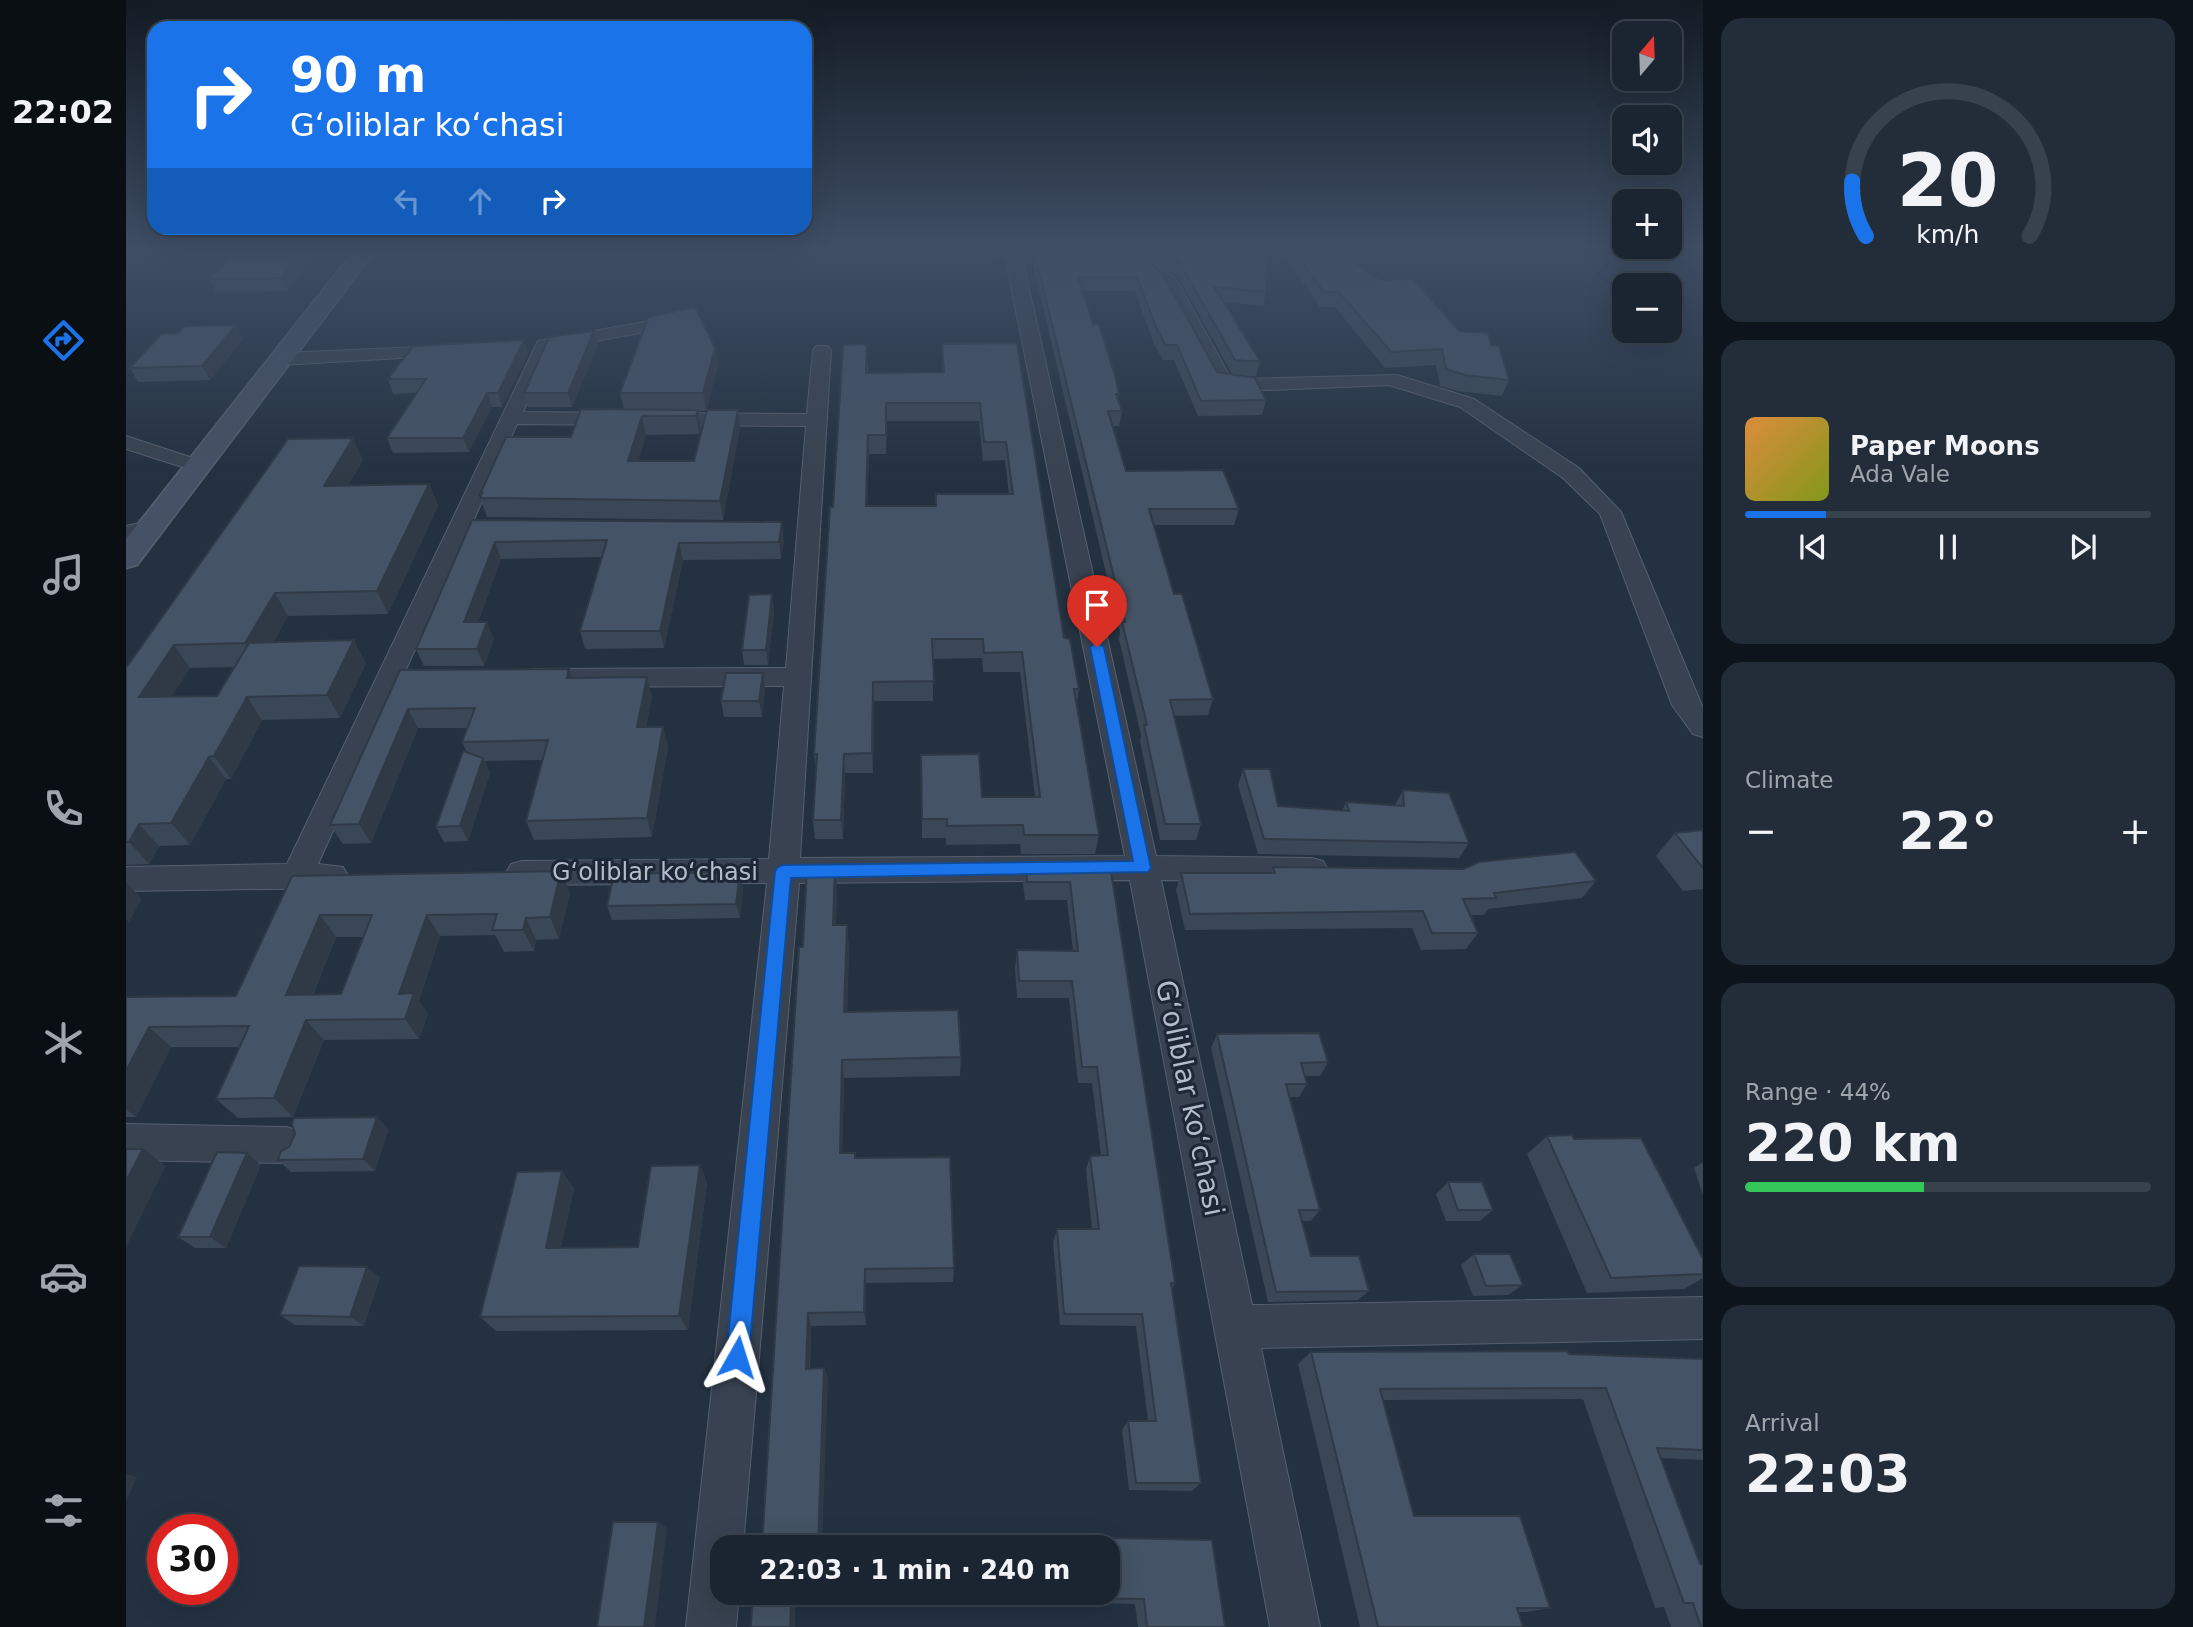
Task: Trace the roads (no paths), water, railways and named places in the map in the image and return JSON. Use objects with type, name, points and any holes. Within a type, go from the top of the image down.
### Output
[{"type":"main road","points":[[126,559],[138,530],[198,466],[309,323]]},
{"type":"street","points":[[517,347],[544,345],[667,323]]},
{"type":"street","name":"Gʻoliblar koʻchasi","points":[[1024,323],[1143,868],[1295,1627]]},
{"type":"street","points":[[1191,323],[1223,382],[1243,385],[1390,379],[1410,384],[1466,403],[1571,473],[1610,512],[1686,705],[1703,727]]},
{"type":"street","points":[[297,876],[544,345]]},
{"type":"street","points":[[281,359],[461,350]]},
{"type":"street","points":[[711,1627],[783,871],[798,677],[794,529],[817,420],[822,350]]},
{"type":"street","points":[[510,418],[817,420]]},
{"type":"street","points":[[126,442],[198,466]]},
{"type":"street","points":[[460,527],[488,527]]},
{"type":"street","points":[[512,678],[798,677]]},
{"type":"street","points":[[389,678],[416,678]]},
{"type":"street","name":"Gʻoliblar koʻchasi","points":[[499,873],[1143,868],[1345,870]]},
{"type":"street","points":[[126,879],[364,875]]},
{"type":"street","points":[[126,1142],[287,1145]]},
{"type":"street","points":[[1237,1327],[1703,1318]]}]
